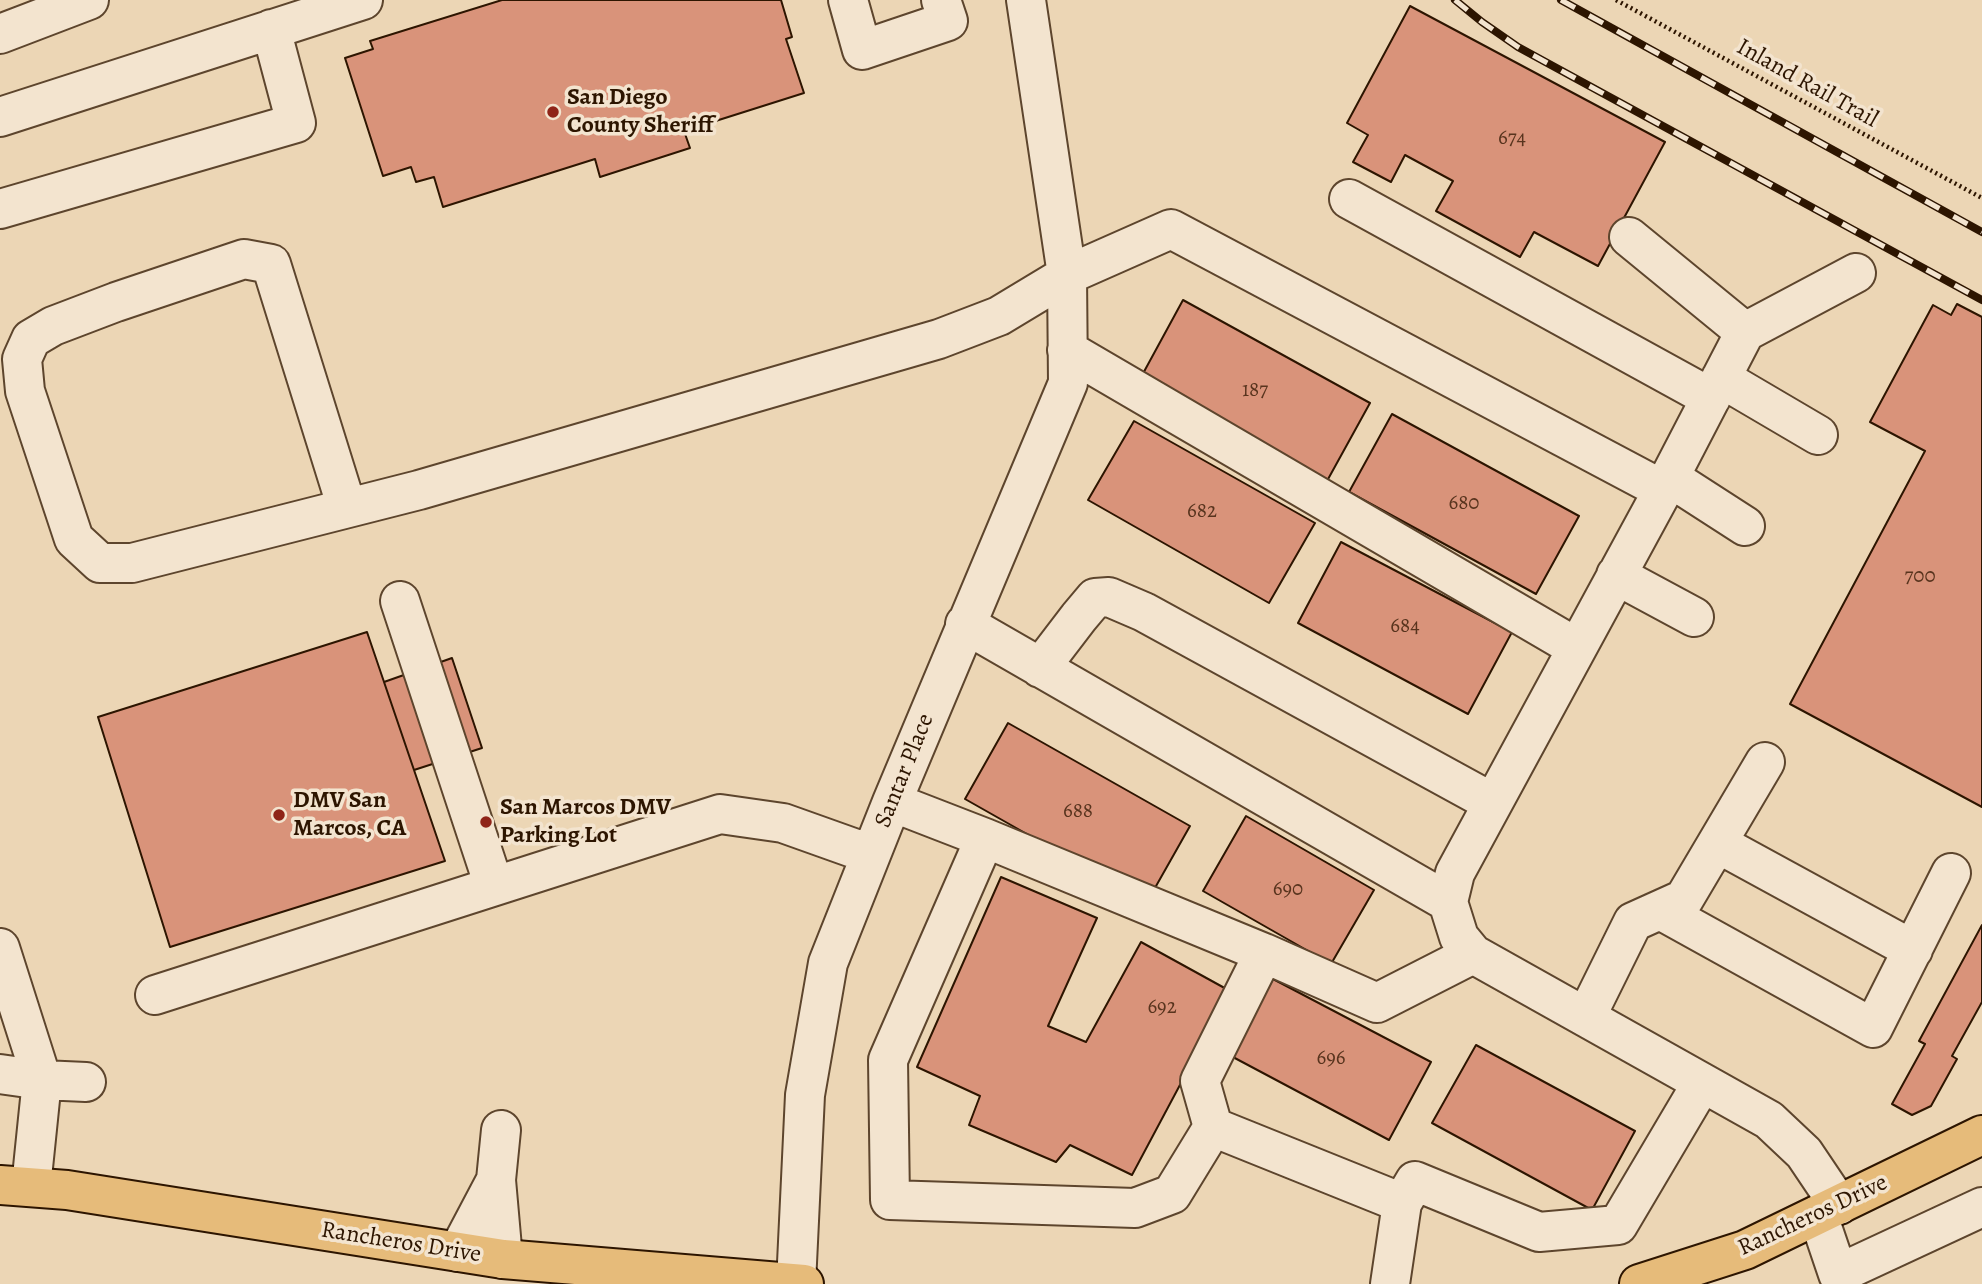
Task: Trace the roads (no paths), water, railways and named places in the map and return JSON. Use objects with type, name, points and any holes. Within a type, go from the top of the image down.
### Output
[{"type":"main road","name":"Rancheros Drive","points":[[1639,1284],[1745,1251],[1982,1135]]},
{"type":"main road","name":"Rancheros Drive","points":[[15,1186],[67,1190],[503,1259],[804,1284]]},
{"type":"street","points":[[0,34],[89,0]]},
{"type":"street","points":[[0,117],[363,0]]},
{"type":"street","points":[[848,0],[862,50],[948,21],[941,0]]},
{"type":"street","name":"Santar Place","points":[[796,1284],[805,1094],[828,963],[965,624],[1068,383],[1067,275],[1026,0]]},
{"type":"street","points":[[0,209],[296,123],[271,29]]},
{"type":"street","points":[[1349,199],[1716,388],[1818,435]]},
{"type":"street","points":[[347,508],[271,264],[244,259],[116,302],[53,326],[30,339],[22,359],[25,391],[74,539],[100,563],[132,563],[431,487],[939,339],[999,316],[1067,275],[1171,229],[1745,526]]},
{"type":"street","points":[[1629,237],[1745,332]]},
{"type":"street","points":[[1856,273],[1745,332],[1455,873],[1448,902],[1459,937],[1473,954],[1769,1120],[1804,1153],[1829,1210],[1838,1274],[1982,1207]]},
{"type":"street","points":[[1067,350],[1577,648]]},
{"type":"street","points":[[1616,575],[1694,617]]},
{"type":"street","points":[[1040,668],[1095,598],[1110,597],[1144,612],[1493,803]]},
{"type":"street","points":[[400,601],[494,886]]},
{"type":"street","points":[[965,624],[1448,902]]},
{"type":"street","points":[[1586,1017],[1633,922],[1684,899],[1765,762]]},
{"type":"street","points":[[892,802],[1264,953],[1377,1003],[1473,954]]},
{"type":"street","points":[[155,995],[720,814],[783,823],[870,854]]},
{"type":"street","points":[[985,838],[888,1060],[890,1200],[1135,1208],[1172,1194],[1213,1127],[1200,1081],[1264,953]]},
{"type":"street","points":[[1717,844],[1913,950]]},
{"type":"street","points":[[1660,910],[1873,1028],[1951,873]]},
{"type":"street","points":[[0,948],[42,1080],[15,1186]]},
{"type":"street","points":[[0,1074],[86,1082]]},
{"type":"street","points":[[1390,1284],[1402,1203],[1415,1181],[1539,1232],[1618,1225],[1702,1083]]},
{"type":"street","points":[[1213,1127],[1402,1203]]},
{"type":"street","points":[[501,1130],[496,1180],[503,1259]]},
{"type":"street","points":[[457,1252],[496,1180]]},
{"type":"railway","points":[[1455,0],[1518,47],[1982,300]]},
{"type":"railway","points":[[1561,0],[1982,232]]},
{"type":"place","name":"San Diego County Sheriff","points":[[553,112]]},
{"type":"place","name":"DMV San Marcos, CA","points":[[279,815]]},
{"type":"place","name":"San Marcos DMV Parking Lot","points":[[486,822]]}]
